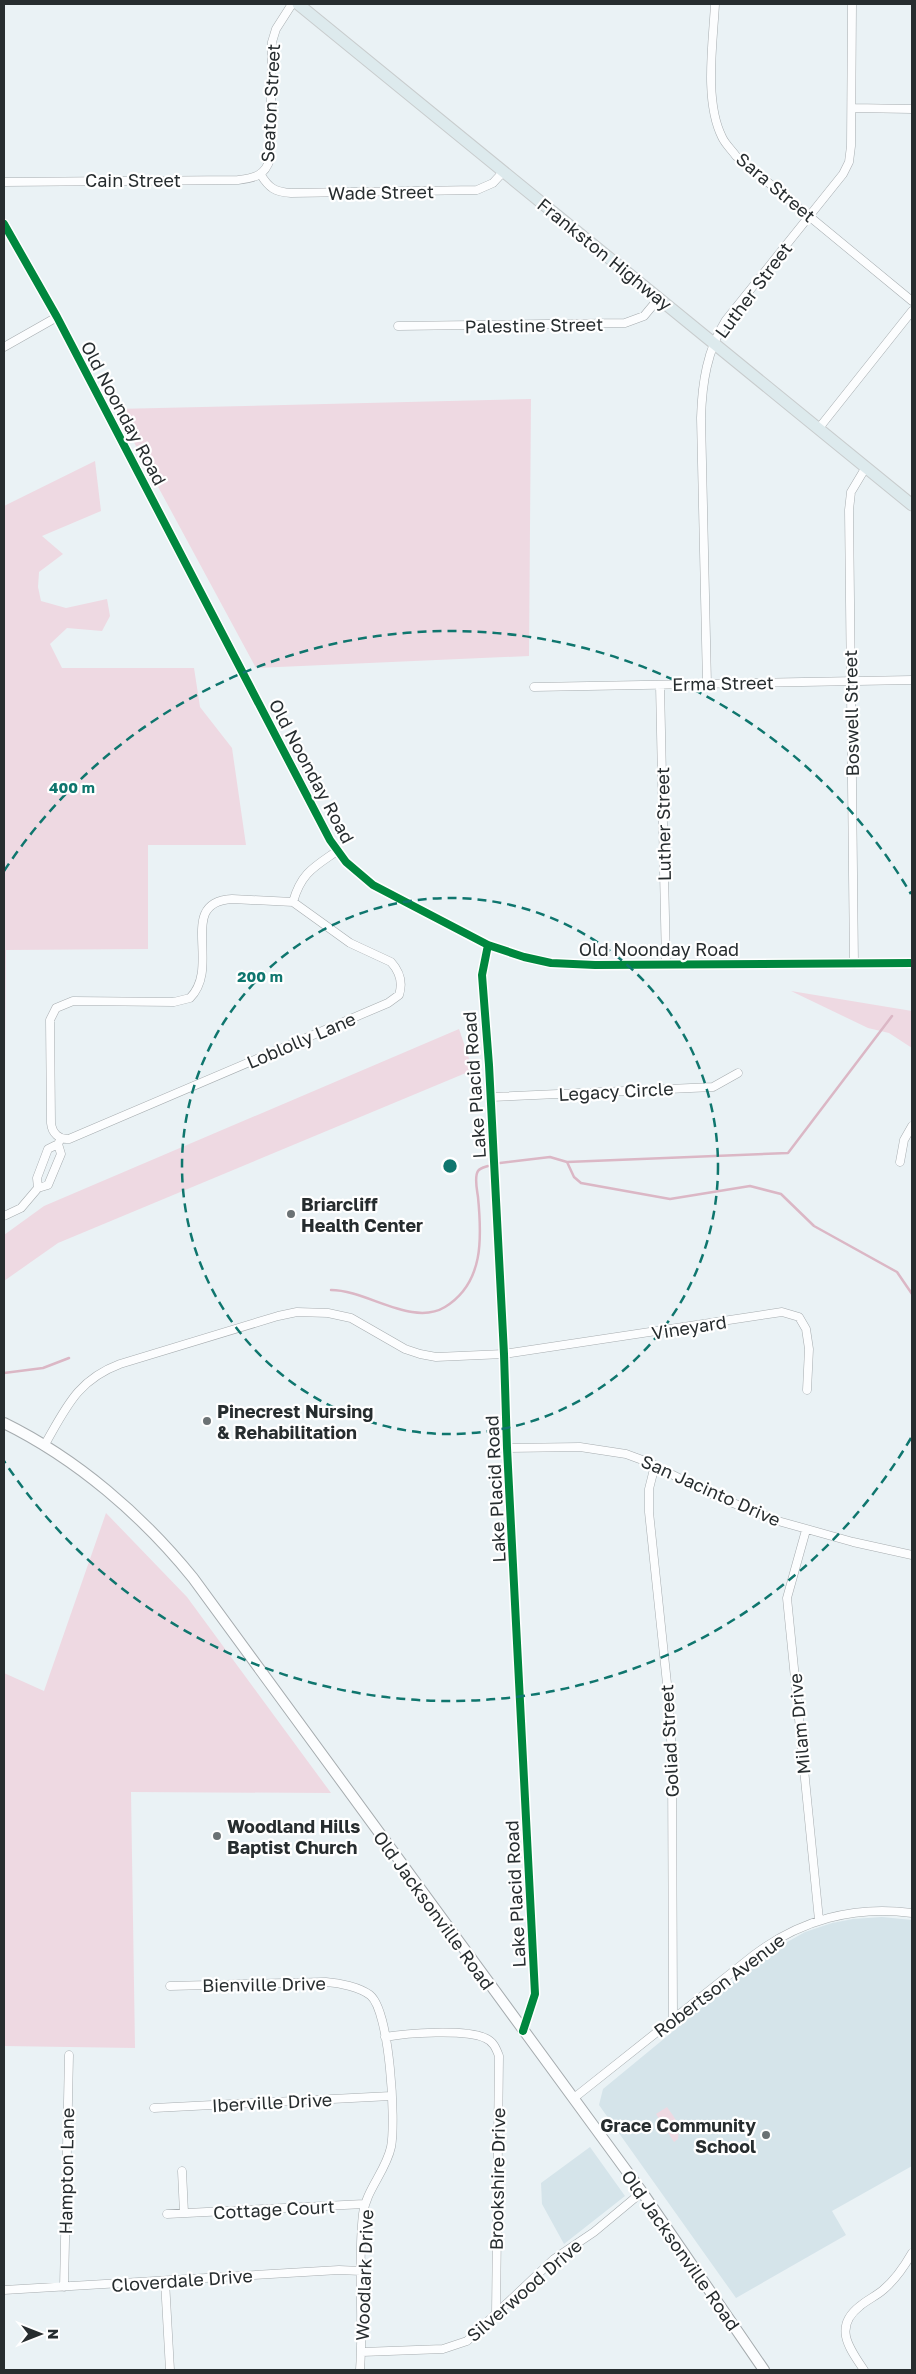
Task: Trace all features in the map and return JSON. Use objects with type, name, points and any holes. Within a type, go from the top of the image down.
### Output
[{"type":"main road","name":"Frankston Highway","points":[[298,4],[912,505]]},
{"type":"main road","name":"Old Jacksonville Road","points":[[4,1423],[44,1446],[112,1495],[154,1533],[183,1566],[642,2192],[764,2370]]},
{"type":"street","name":"Seaton Street","points":[[261,175],[266,170],[270,159],[272,42],[276,29],[292,4]]},
{"type":"street","name":"Sara Street","points":[[715,4],[712,84],[714,112],[722,138],[736,156],[912,301]]},
{"type":"street","name":"Luther Street","points":[[707,684],[701,410],[704,378],[714,343],[726,320],[810,216],[849,162],[852,108],[852,4]]},
{"type":"street","points":[[852,108],[912,109]]},
{"type":"street","name":"Wade Street","points":[[261,175],[268,186],[278,192],[291,193],[477,190],[493,183],[503,172]]},
{"type":"street","name":"Cain Street","points":[[4,182],[238,180],[261,175]]},
{"type":"street","name":"Old Noonday Road","points":[[4,224],[58,317],[337,851],[355,871],[373,884],[488,945],[524,957],[551,962],[595,965],[912,963]]},
{"type":"street","name":"Palestine Street","points":[[398,326],[625,324],[644,316],[659,298]]},
{"type":"street","points":[[819,428],[912,311]]},
{"type":"street","points":[[4,347],[58,317]]},
{"type":"street","name":"Boswell Street","points":[[854,964],[850,681],[850,498],[854,485],[866,467]]},
{"type":"street","name":"Erma Street","points":[[534,687],[912,680]]},
{"type":"street","name":"Luther Street","points":[[660,685],[666,964]]},
{"type":"street","points":[[4,1216],[21,1208],[38,1188],[48,1185],[61,1154],[60,1141],[53,1132],[51,1123],[50,1020],[56,1008],[73,1001],[174,1002],[190,998],[201,982],[203,919],[212,903],[232,899],[293,902],[298,886],[307,872],[337,851]]},
{"type":"street","name":"Loblolly Lane","points":[[60,1141],[70,1139],[395,1000],[399,995],[401,983],[396,968],[391,962],[350,943],[293,902]]},
{"type":"street","name":"Lake Placid Road","points":[[488,945],[482,974],[491,1097],[535,1994],[523,2031]]},
{"type":"street","name":"Legacy Circle","points":[[491,1097],[713,1087],[738,1073]]},
{"type":"street","points":[[900,1162],[904,1140],[912,1126]]},
{"type":"street","points":[[38,1188],[37,1178],[48,1149],[60,1141]]},
{"type":"street","points":[[44,1446],[76,1392],[102,1372],[120,1364],[287,1314],[317,1312],[340,1315],[367,1326],[405,1349],[427,1356],[504,1354]]},
{"type":"street","name":"Vineyard","points":[[504,1354],[769,1314],[791,1313],[799,1317],[806,1329],[809,1349],[807,1390]]},
{"type":"street","name":"San Jacinto Drive","points":[[507,1448],[560,1446],[593,1448],[631,1456],[655,1465],[765,1517],[806,1530],[912,1554]]},
{"type":"street","name":"Goliad Street","points":[[655,1465],[649,1490],[649,1512],[668,1693],[672,1755],[673,2019]]},
{"type":"street","name":"Milam Drive","points":[[806,1530],[788,1598],[819,1920]]},
{"type":"street","name":"Robertson Avenue","points":[[574,2098],[764,1947],[794,1929],[819,1920],[866,1911],[912,1913]]},
{"type":"street","name":"Bienville Drive","points":[[170,1986],[340,1983],[370,1995],[376,2004],[385,2037]]},
{"type":"street","name":"Brookshire Drive","points":[[385,2037],[406,2033],[470,2035],[486,2038],[494,2045],[499,2056],[496,2314]]},
{"type":"street","name":"Woodlark Drive","points":[[360,2370],[362,2352],[361,2271],[364,2204],[391,2148],[390,2056],[385,2037]]},
{"type":"street","name":"Hampton Lane","points":[[64,2287],[69,2055]]},
{"type":"street","name":"Iberville Drive","points":[[154,2108],[391,2096]]},
{"type":"street","points":[[182,2171],[184,2213]]},
{"type":"street","name":"Silverwood Drive","points":[[362,2352],[455,2347],[477,2333],[519,2290],[564,2251],[594,2232],[642,2192]]},
{"type":"street","name":"Cottage Court","points":[[167,2214],[364,2204]]},
{"type":"street","points":[[864,2370],[847,2344],[847,2322],[860,2306],[880,2293],[898,2276],[912,2254]]},
{"type":"street","name":"Cloverdale Drive","points":[[4,2290],[339,2270],[361,2271]]},
{"type":"street","points":[[165,2280],[170,2370]]},
{"type":"shaded area","points":[[531,399],[529,656],[256,668],[116,409]]},
{"type":"shaded area","points":[[95,461],[101,511],[42,536],[63,554],[39,572],[38,587],[41,601],[66,608],[107,599],[110,616],[102,631],[67,628],[50,644],[62,668],[194,668],[200,707],[232,748],[246,845],[148,845],[148,949],[6,950],[4,1205],[4,506]]},
{"type":"shaded area","points":[[791,991],[912,1011],[912,1048],[889,1033],[868,1028]]},
{"type":"shaded area","points":[[459,1029],[473,1070],[58,1243],[4,1281],[4,1235],[44,1206]]},
{"type":"shaded area","points":[[106,1513],[187,1597],[331,1793],[131,1792],[135,2048],[4,2046],[4,1673],[44,1691]]},
{"type":"shaded area","name":"Grace Community School","points":[[882,1917],[912,1920],[912,2166],[832,2211],[846,2235],[736,2298],[599,2105],[603,2089],[756,1963],[782,1945],[805,1932],[832,1923]]},
{"type":"shaded area","points":[[667,2107],[678,2125],[678,2139],[674,2142],[656,2114]]},
{"type":"shaded area","points":[[590,2147],[625,2196],[564,2244],[542,2204],[541,2183]]},
{"type":"waterway","points":[[500,1163],[550,1157],[567,1162],[788,1153],[892,1016]]},
{"type":"waterway","points":[[567,1162],[574,1177],[581,1183],[670,1199],[750,1186],[781,1194],[814,1226],[897,1272],[912,1294]]},
{"type":"waterway","points":[[331,1290],[359,1295],[389,1306],[418,1313],[432,1312],[445,1307],[458,1297],[474,1272],[478,1258],[480,1228],[476,1177],[479,1170],[488,1166]]},
{"type":"waterway","points":[[4,1373],[43,1368],[69,1358]]},
{"type":"cycle path","points":[[4,224],[57,317],[330,840],[346,862],[373,885],[488,945],[524,957],[551,963],[595,965],[912,963]]},
{"type":"cycle path","points":[[488,945],[482,975],[489,1065],[535,1994],[523,2031]]},
{"type":"place","name":"Briarcliff Health Center","points":[[291,1214]]},
{"type":"place","name":"Pinecrest Nursing & Rehabilitation","points":[[207,1421]]},
{"type":"place","name":"Woodland Hills Baptist Church","points":[[217,1836]]},
{"type":"place","name":"Grace Community School","points":[[766,2135]]}]
